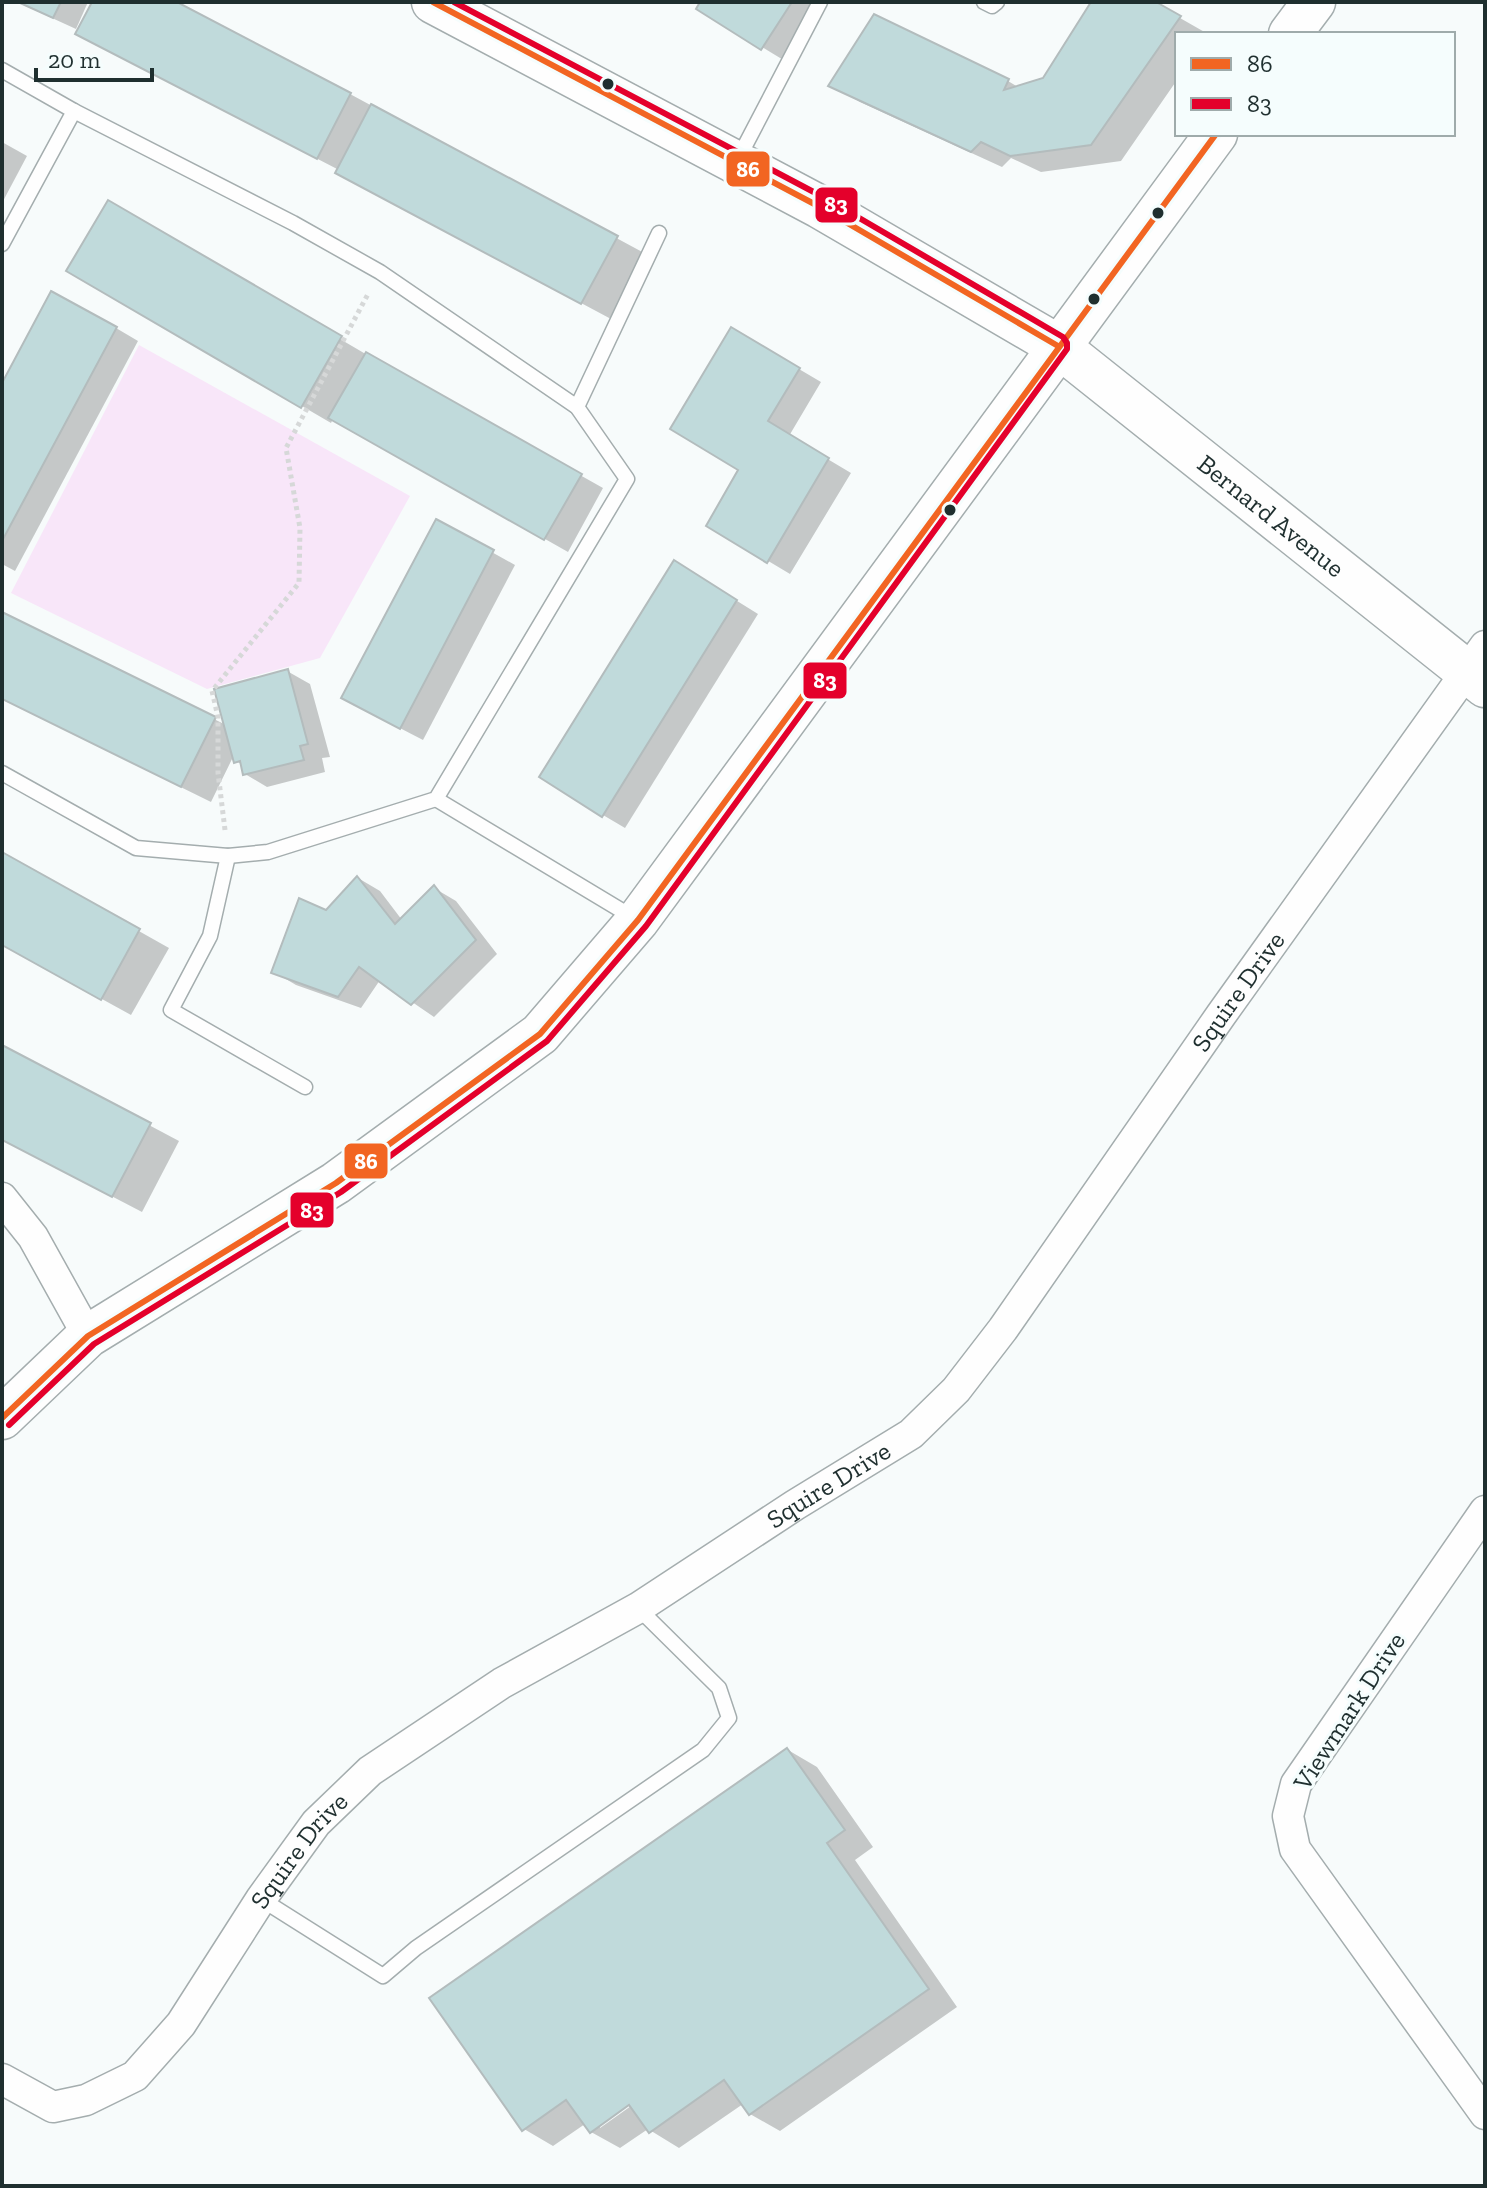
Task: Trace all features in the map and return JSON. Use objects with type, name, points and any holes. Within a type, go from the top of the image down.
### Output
[{"type":"street","name":"Bernard Avenue","points":[[433,2],[820,207],[1058,346],[1479,668]]},
{"type":"street","points":[[1292,32],[1314,2]]},
{"type":"street","points":[[2,1418],[88,1336],[336,1183],[540,1034],[638,920],[1215,136]]},
{"type":"street","name":"Squire Drive","points":[[2,2079],[53,2107],[86,2100],[135,2076],[181,2024],[261,1899],[316,1823],[370,1771],[502,1683],[638,1608],[795,1505],[911,1434],[956,1390],[1003,1329],[1221,1015],[1479,668]]},
{"type":"street","points":[[2,1198],[33,1237],[88,1336]]},
{"type":"street","name":"Viewmark Drive","points":[[1485,1511],[1296,1784],[1288,1816],[1295,1849],[1485,2114]]},
{"type":"lane","points":[[736,163],[820,2]]},
{"type":"lane","points":[[984,2],[992,6],[997,2]]},
{"type":"lane","points":[[2,70],[380,272],[577,407],[627,479],[436,799],[268,852],[228,856],[136,848],[2,773]]},
{"type":"lane","points":[[2,244],[74,111]]},
{"type":"lane","points":[[577,407],[659,233]]},
{"type":"lane","points":[[436,799],[638,920]]},
{"type":"lane","points":[[228,856],[210,936],[171,1010],[305,1087]]},
{"type":"lane","points":[[261,1899],[383,1976],[416,1948],[703,1750],[729,1718],[719,1688],[638,1608]]},
{"type":"path","points":[[228,856],[218,773],[218,717],[212,691],[299,583],[300,528],[286,448],[380,272]]},
{"type":"shaded area","points":[[139,345],[410,496],[320,658],[207,689],[11,593]]},
{"type":"building","points":[[18,2],[61,2],[53,18]]},
{"type":"building","points":[[92,2],[177,2],[351,93],[317,159],[75,34]]},
{"type":"building","points":[[700,2],[792,2],[761,50],[696,9]]},
{"type":"building","points":[[1091,2],[1156,2],[1181,16],[1091,145],[1010,156],[981,142],[971,152],[828,86],[874,14],[1009,79],[1004,90],[1043,78]]},
{"type":"building","points":[[371,104],[618,236],[581,304],[335,173]]},
{"type":"building","points":[[108,200],[342,336],[301,408],[66,271]]},
{"type":"building","points":[[51,291],[117,327],[2,541],[2,383]]},
{"type":"building","points":[[731,327],[800,368],[768,421],[829,458],[767,563],[706,526],[738,470],[670,429]]},
{"type":"building","points":[[366,352],[582,474],[544,540],[328,418]]},
{"type":"building","points":[[436,519],[494,550],[400,729],[341,698]]},
{"type":"building","points":[[674,560],[737,600],[602,817],[539,777]]},
{"type":"building","points":[[2,612],[216,717],[181,787],[2,699]]},
{"type":"building","points":[[288,669],[308,744],[300,746],[304,760],[243,775],[240,761],[234,763],[214,689]]},
{"type":"building","points":[[2,852],[140,929],[101,1000],[2,945]]},
{"type":"building","points":[[357,876],[395,924],[434,885],[476,940],[411,1005],[359,967],[338,997],[271,973],[299,898],[326,910]]},
{"type":"building","points":[[2,1045],[151,1123],[112,1197],[2,1140]]},
{"type":"building","points":[[787,1748],[845,1830],[827,1843],[929,1989],[749,2115],[724,2080],[649,2133],[629,2105],[590,2133],[566,2100],[522,2131],[429,1998]]},
{"type":"transit line","name":"86","points":[[433,2],[820,207],[1058,346]]},
{"type":"transit line","name":"83","points":[[9,1425],[94,1344],[341,1192],[547,1041],[646,926],[1067,349],[1063,337],[825,198],[454,2]]},
{"type":"transit line","name":"86","points":[[2,1418],[88,1336],[336,1183],[540,1034],[638,920],[1215,136]]}]
